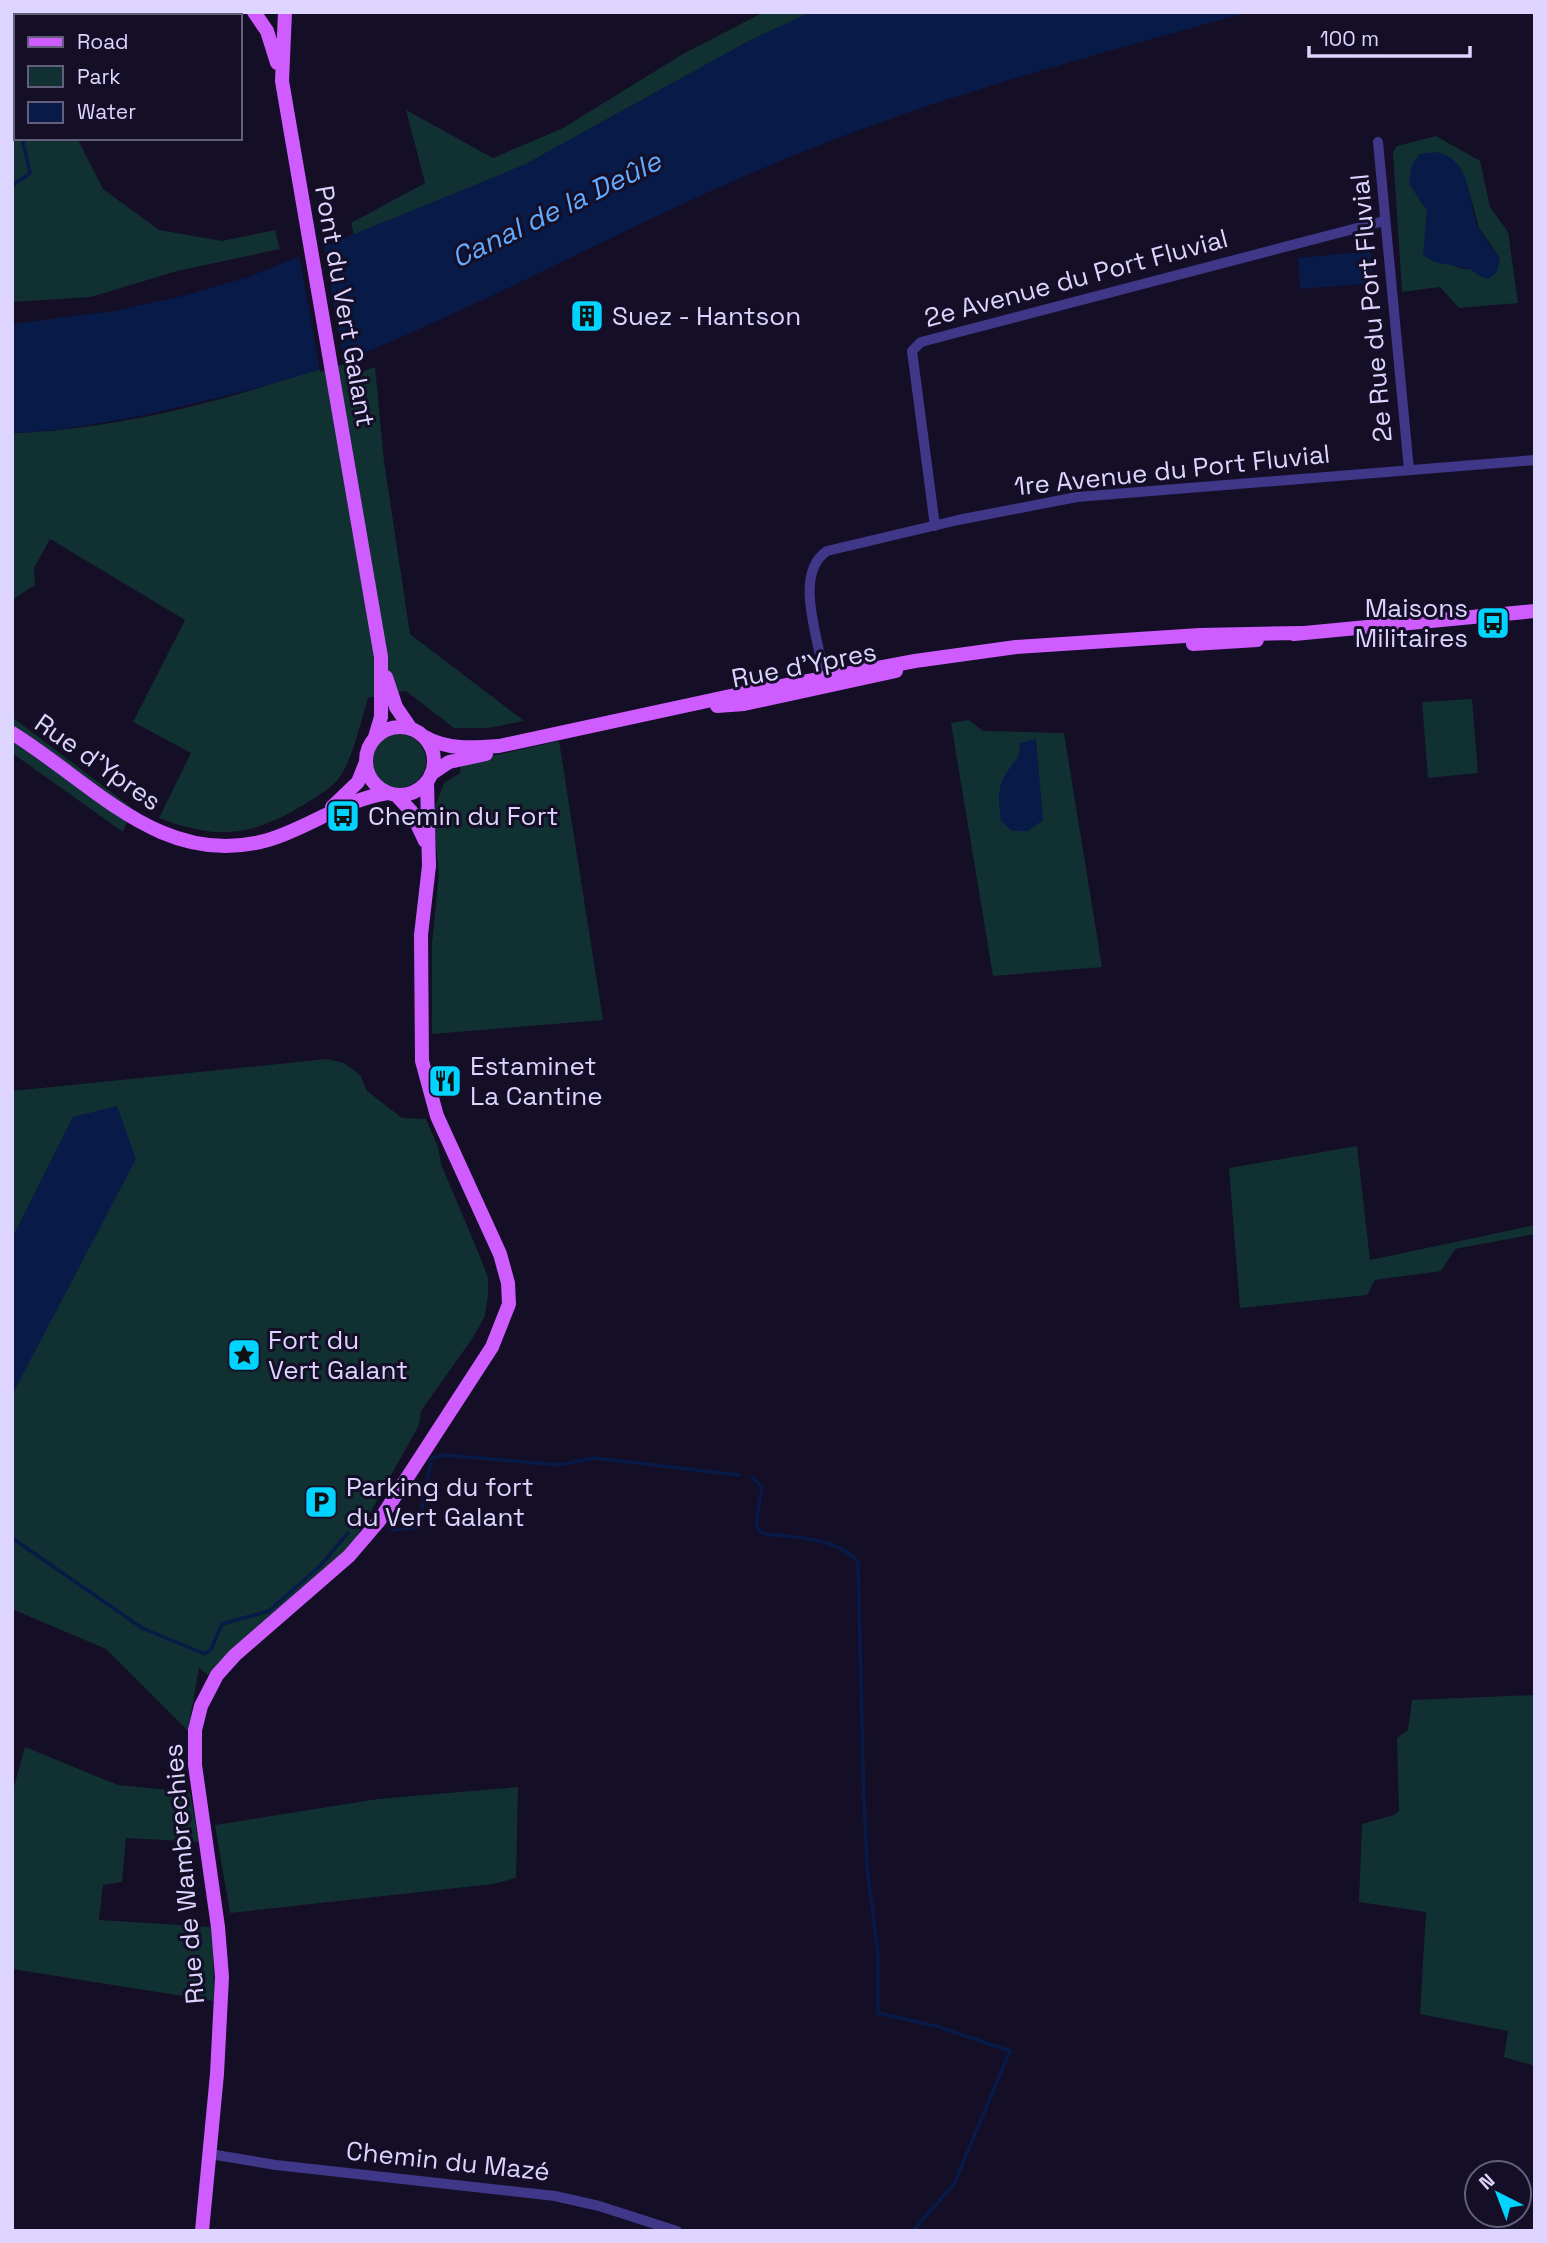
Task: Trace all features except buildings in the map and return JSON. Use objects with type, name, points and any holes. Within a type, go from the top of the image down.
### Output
[{"type":"main road","points":[[268,12],[257,12],[267,31],[282,81]]},
{"type":"main road","name":"Pont du Vert Galant","points":[[285,12],[282,81],[381,657]]},
{"type":"main road","name":"Rue d'Ypres","points":[[1496,613],[1535,603]]},
{"type":"main road","name":"Rue d'Ypres","points":[[429,778],[449,762],[531,740],[824,677],[1007,648],[1150,640],[1231,644],[1301,633],[1535,611]]},
{"type":"main road","points":[[381,657],[396,707],[433,751],[429,778],[411,793],[392,794]]},
{"type":"main road","points":[[376,737],[381,717],[381,657]]},
{"type":"main road","name":"Rue d'Ypres","points":[[679,708],[744,704],[871,678],[938,659]]},
{"type":"main road","points":[[417,732],[392,728],[376,737],[369,746],[366,761],[373,782],[392,794],[414,816],[428,856]]},
{"type":"main road","name":"Rue d'Ypres","points":[[417,732],[444,745],[474,748],[531,740]]},
{"type":"main road","name":"Rue d'Ypres","points":[[12,733],[132,820],[183,841],[215,846],[246,845],[282,835],[362,800],[392,794]]},
{"type":"main road","name":"Rue d'Ypres","points":[[316,818],[354,787],[366,761]]},
{"type":"main road","name":"Rue de Wambrechies","points":[[202,2231],[220,2035],[221,1960],[195,1765],[197,1722],[205,1698],[223,1668],[365,1540],[492,1347],[505,1320],[509,1298],[500,1254],[436,1116],[423,1070],[421,935],[428,856],[429,778]]},
{"type":"street","name":"2e Rue du Port Fluvial","points":[[1378,142],[1409,470]]},
{"type":"street","name":"2e Avenue du Port Fluvial","points":[[935,526],[912,351],[921,342],[1384,221]]},
{"type":"street","name":"1re Avenue du Port Fluvial","points":[[824,677],[809,579],[817,558],[827,551],[1077,497],[1535,460]]},
{"type":"street","name":"Chemin du Mazé","points":[[210,2154],[276,2165],[555,2196],[590,2203],[677,2231]]},
{"type":"green space","points":[[764,12],[811,12],[749,41],[524,165],[354,235],[351,223],[425,183],[406,110],[493,158],[563,128],[683,54]]},
{"type":"green space","points":[[12,51],[14,140],[78,140],[103,189],[159,230],[222,241],[275,230],[280,249],[177,271],[91,297],[12,302]]},
{"type":"green space","points":[[1436,136],[1480,161],[1490,207],[1508,232],[1518,303],[1459,308],[1440,287],[1402,292],[1393,152],[1397,146]],"holes":[[[1467,184],[1479,228],[1500,258],[1474,268],[1457,267],[1443,255],[1426,233],[1427,210]]]},
{"type":"green space","points":[[346,359],[352,375],[375,367],[384,461],[410,634],[524,721],[488,728],[454,728],[406,691],[368,698],[355,744],[341,775],[333,785],[289,813],[253,828],[218,832],[200,830],[159,818],[191,753],[133,722],[185,620],[50,539],[34,568],[35,585],[12,600],[12,433],[96,425],[182,409],[266,386]]},
{"type":"green space","points":[[1472,699],[1478,773],[1428,778],[1422,702]]},
{"type":"green space","points":[[12,717],[132,808],[123,832],[12,753]]},
{"type":"green space","points":[[969,720],[983,731],[1064,733],[1102,967],[993,976],[951,723]]},
{"type":"green space","points":[[399,734],[418,742],[426,761],[418,780],[399,788],[380,780],[372,761],[380,742]]},
{"type":"green space","points":[[559,741],[603,1020],[432,1034],[432,943],[439,875],[433,813],[444,783],[460,773],[461,763]]},
{"type":"green space","points":[[327,1059],[344,1063],[360,1075],[367,1091],[402,1118],[426,1119],[438,1147],[441,1164],[488,1278],[485,1316],[421,1411],[419,1425],[351,1547],[208,1675],[199,1668],[188,1731],[106,1649],[12,1609],[12,1091]]},
{"type":"green space","points":[[1357,1146],[1370,1260],[1535,1225],[1535,1234],[1455,1249],[1441,1271],[1375,1280],[1367,1295],[1240,1308],[1229,1168]]},
{"type":"green space","points":[[1535,1695],[1535,2066],[1504,2057],[1508,2031],[1420,2014],[1426,1912],[1359,1902],[1362,1824],[1394,1815],[1399,1811],[1397,1738],[1408,1730],[1412,1700]]},
{"type":"green space","points":[[25,1747],[118,1785],[190,1792],[199,1842],[126,1838],[122,1882],[103,1885],[99,1920],[213,1927],[214,2001],[12,1969],[12,1794]]},
{"type":"green space","points":[[518,1787],[516,1878],[493,1884],[230,1913],[215,1825],[378,1799]]},
{"type":"water","name":"Canal de la Deûle","points":[[811,12],[1249,12],[1017,78],[846,135],[735,180],[413,332],[314,371],[245,391],[135,417],[12,433],[12,324],[114,311],[183,296],[251,276],[524,165],[749,41]]},
{"type":"water","points":[[1436,152],[1448,156],[1462,171],[1478,227],[1500,258],[1497,272],[1488,279],[1468,269],[1438,263],[1423,254],[1427,211],[1409,184],[1412,164],[1420,154]]},
{"type":"water","points":[[1371,251],[1373,283],[1300,289],[1298,258]]},
{"type":"water","points":[[1036,739],[1043,820],[1028,831],[1012,831],[1001,821],[1001,784],[1018,756],[1020,743]]},
{"type":"water","points":[[117,1106],[136,1159],[12,1395],[12,1238],[73,1117]]},
{"type":"pier","points":[[323,244],[344,364],[320,372],[299,253]]},
{"type":"waterway","points":[[12,98],[14,106]]},
{"type":"waterway","points":[[12,186],[30,173],[22,140]]},
{"type":"waterway","points":[[391,1530],[418,1528],[432,1458],[444,1455],[559,1465],[594,1458],[739,1475]]},
{"type":"waterway","points":[[752,1477],[762,1487],[756,1524],[761,1533],[827,1543],[850,1554],[858,1563],[864,1802],[867,1867],[878,1954],[878,2013],[936,2026],[1010,2051],[954,2184],[913,2231]]},
{"type":"waterway","points":[[12,1538],[142,1628],[205,1654],[211,1649],[222,1624],[269,1611],[321,1565],[348,1533]]},
{"type":"place","name":"Suez - Hantson","points":[[587,316]]},
{"type":"place","name":"Maisons Militaires","points":[[1493,623]]},
{"type":"place","name":"Chemin du Fort","points":[[343,816]]},
{"type":"place","name":"Estaminet La Cantine","points":[[445,1081]]},
{"type":"place","name":"Fort du Vert Galant","points":[[244,1355]]},
{"type":"place","name":"Parking du fort du Vert Galant","points":[[321,1502]]}]
